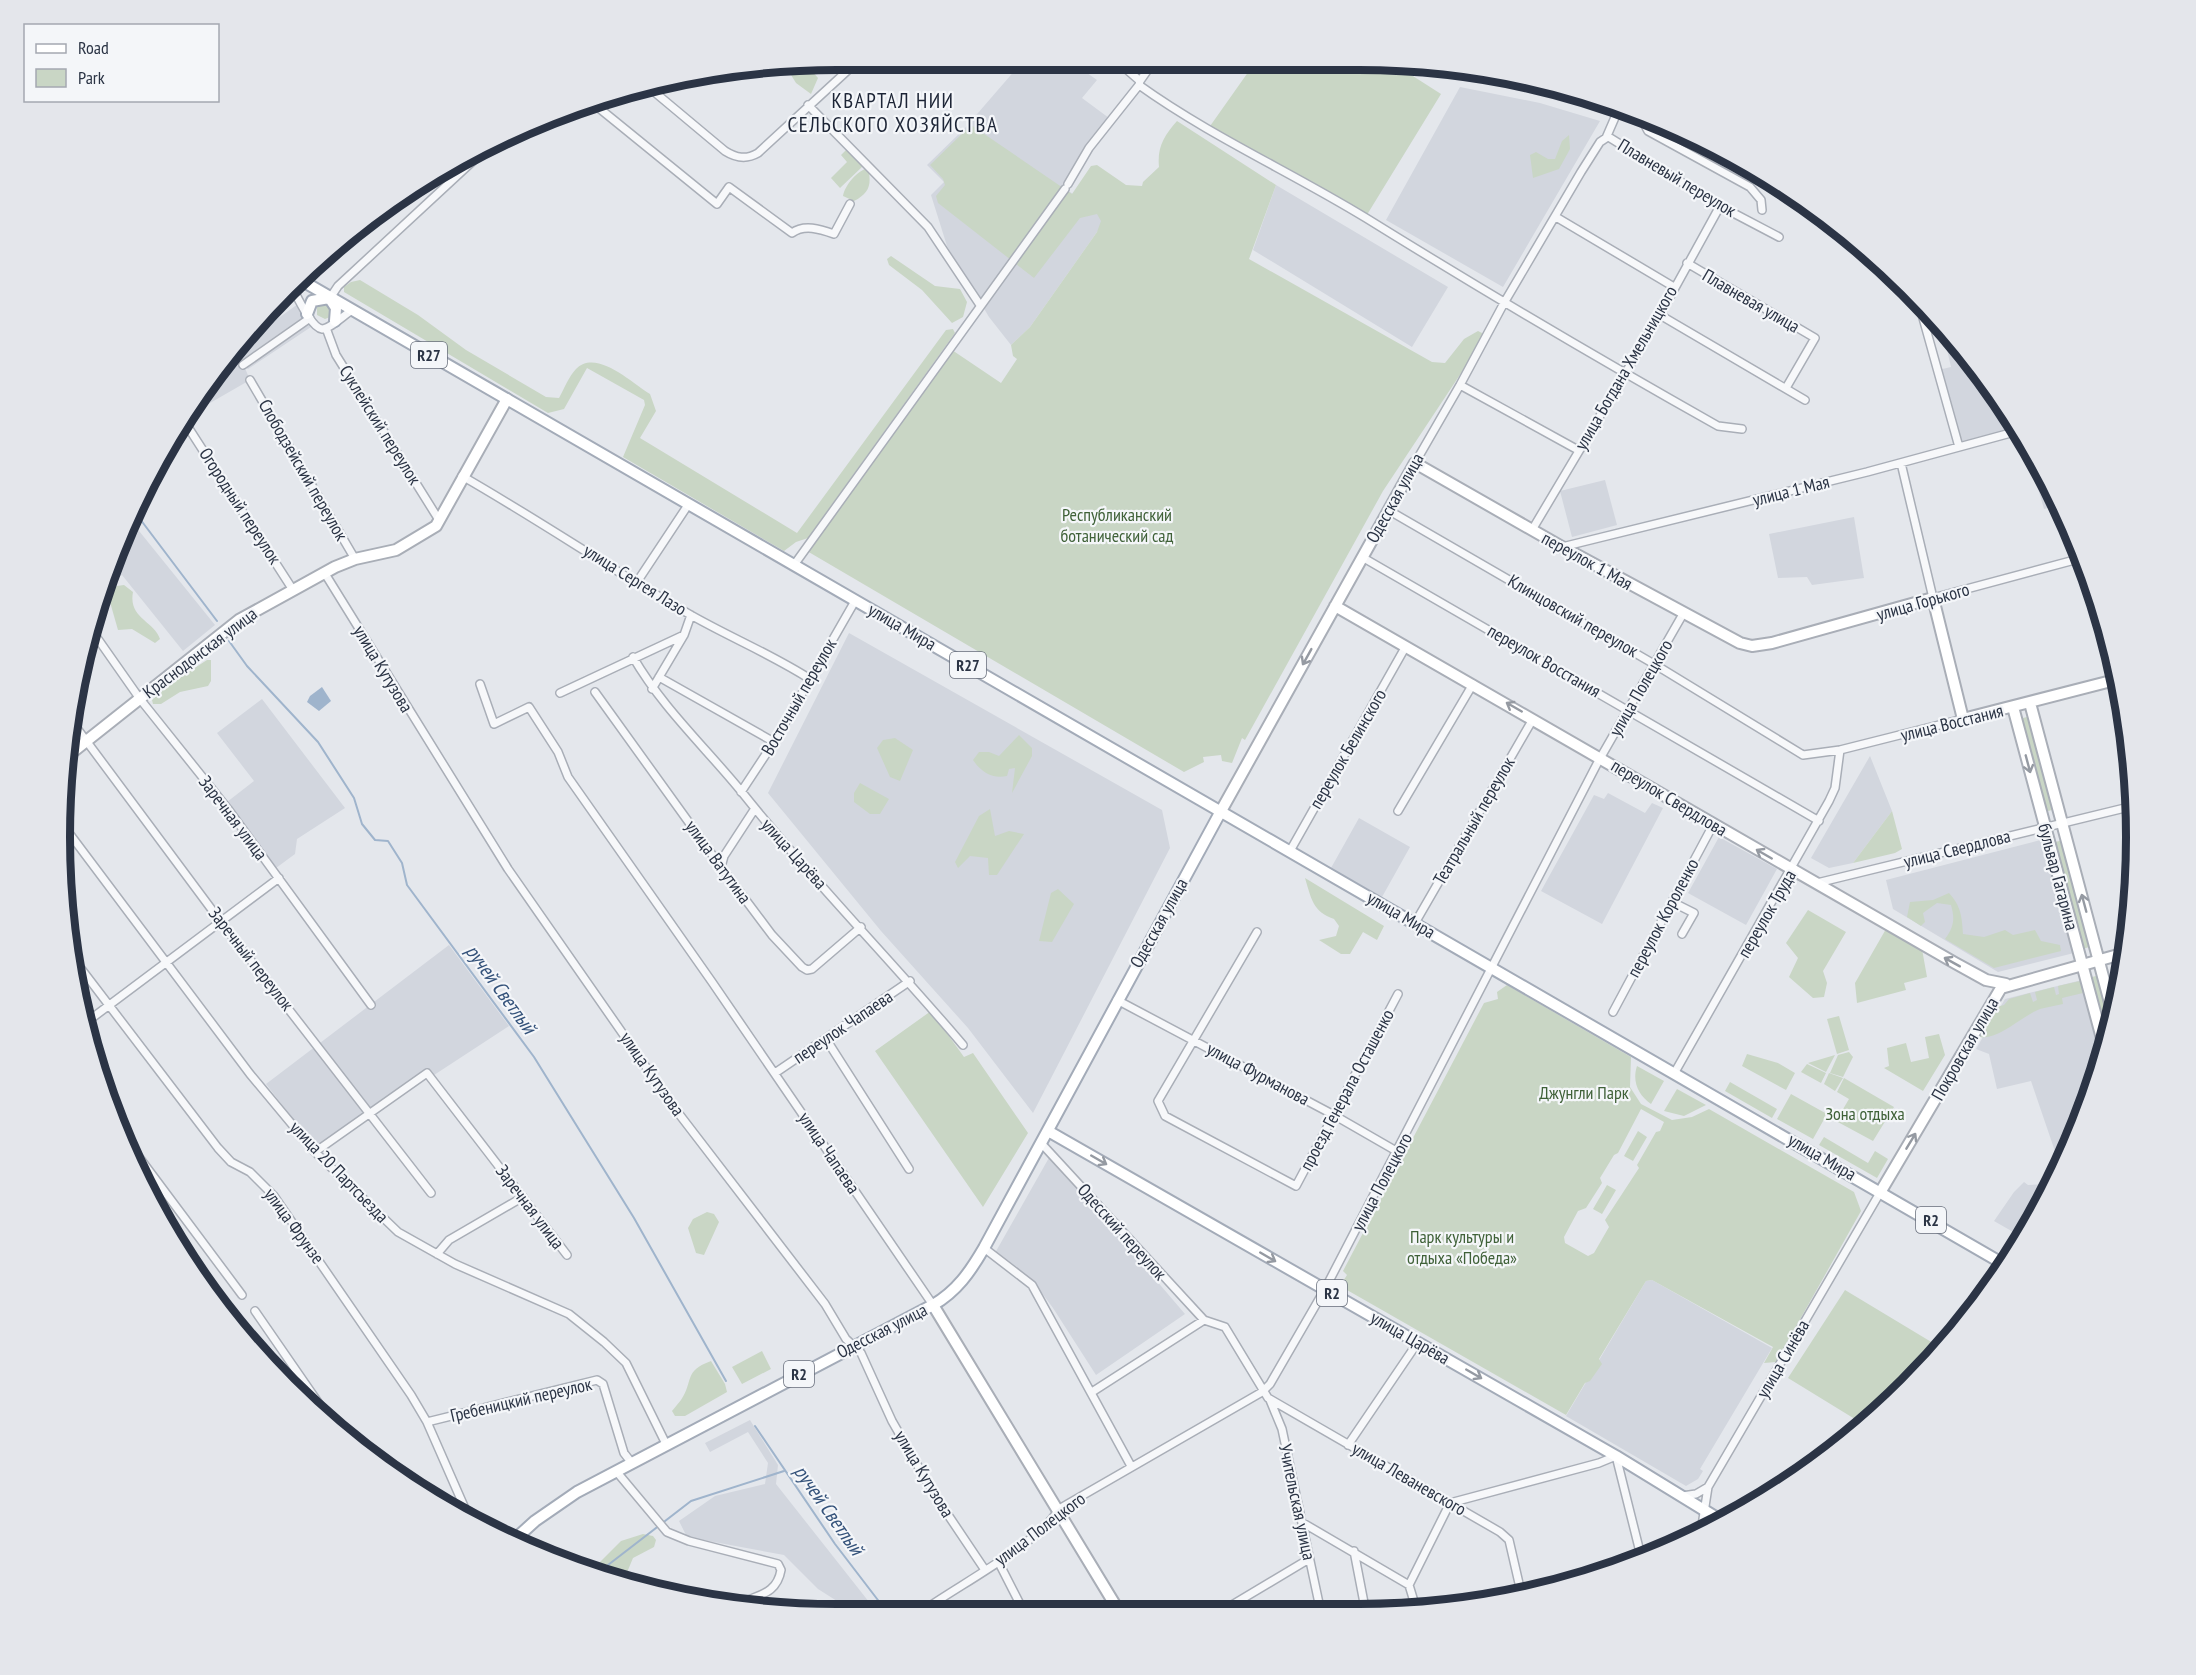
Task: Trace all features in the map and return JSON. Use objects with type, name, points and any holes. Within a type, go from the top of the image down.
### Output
[{"type":"main road","name":"R27","points":[[307,284],[330,298]]},
{"type":"main road","name":"улица Мира","points":[[330,298],[1493,969],[1676,1072],[1998,1261]]},
{"type":"main road","points":[[308,316],[312,302],[330,298],[336,308],[330,324]]},
{"type":"main road","name":"Краснодонская улица","points":[[76,750],[239,620],[324,572],[355,559],[396,550],[431,530],[439,520],[507,399]]},
{"type":"main road","name":"Одесская улица","points":[[520,1535],[557,1504],[631,1462],[933,1305],[954,1290],[970,1273],[1117,1000],[1414,463]]},
{"type":"main road","name":"переулок 1 Мая","points":[[1414,463],[1727,638],[1752,646],[1764,645]]},
{"type":"main road","points":[[1933,598],[1963,719]]},
{"type":"main road","name":"улица Горького","points":[[1764,645],[1933,598]]},
{"type":"main road","name":"переулок Свердлова","points":[[1335,606],[1978,976],[2006,984]]},
{"type":"main road","name":"улица Восстания","points":[[1963,719],[2110,682]]},
{"type":"main road","name":"бульвар Гагарина","points":[[2030,703],[2109,997]]},
{"type":"main road","name":"бульвар Гагарина","points":[[2013,707],[2100,1031]]},
{"type":"main road","name":"Покровская улица","points":[[1881,1191],[1993,998],[2006,984],[2116,955]]},
{"type":"main road","name":"улица Царёва","points":[[1048,1131],[1616,1456],[1715,1516]]},
{"type":"main road","name":"улица Чапаева","points":[[933,1305],[1115,1604]]},
{"type":"street","points":[[655,93],[712,141],[732,156],[740,158],[758,153],[848,70]]},
{"type":"street","points":[[1126,70],[1175,111],[1365,218],[1624,373],[1718,426],[1742,429]]},
{"type":"street","points":[[794,565],[1066,186],[1089,147],[1148,70]]},
{"type":"street","points":[[808,105],[928,227],[980,305]]},
{"type":"street","points":[[600,109],[717,204],[729,187],[792,233],[798,228],[814,228],[834,234],[850,204]]},
{"type":"street","name":"Одесская улица","points":[[1414,463],[1460,385],[1504,303],[1585,165],[1607,136],[1618,116]]},
{"type":"street","points":[[1645,126],[1648,131],[1750,188],[1761,200],[1762,210]]},
{"type":"street","name":"Плавневый переулок","points":[[1607,136],[1720,206],[1779,237]]},
{"type":"street","points":[[330,298],[338,286],[468,166]]},
{"type":"street","name":"улица Богдана Хмельницкого","points":[[1532,530],[1659,315],[1720,206]]},
{"type":"street","name":"Плавневая улица","points":[[1556,217],[1674,286]]},
{"type":"street","name":"Плавневая улица","points":[[1688,263],[1815,338],[1786,388]]},
{"type":"street","points":[[296,294],[316,327],[330,324],[351,311]]},
{"type":"street","points":[[1659,315],[1805,400]]},
{"type":"street","points":[[243,364],[308,316]]},
{"type":"street","points":[[1923,319],[1959,447]]},
{"type":"street","name":"Суклейский переулок","points":[[330,324],[336,355],[439,520]]},
{"type":"street","name":"Слободзейский переулок","points":[[250,380],[355,559]]},
{"type":"street","points":[[1460,385],[1578,450]]},
{"type":"street","name":"Огородный переулок","points":[[189,429],[264,541],[292,590]]},
{"type":"street","name":"улица 1 Мая","points":[[1562,547],[1900,463],[2010,433]]},
{"type":"street","points":[[1900,463],[1933,598]]},
{"type":"street","name":"улица Сергея Лазо","points":[[462,476],[691,615],[751,644],[810,679]]},
{"type":"street","points":[[637,582],[688,505]]},
{"type":"street","name":"Клинцовский переулок","points":[[1389,510],[1654,664],[1786,744]]},
{"type":"street","name":"переулок Восстания","points":[[1362,557],[1819,821]]},
{"type":"street","name":"улица Горького","points":[[1933,598],[2073,560]]},
{"type":"street","name":"улица Кутузова","points":[[324,572],[508,869],[676,1110],[825,1304],[853,1346],[861,1353],[892,1421],[934,1494],[985,1570]]},
{"type":"street","name":"Восточный переулок","points":[[741,792],[774,742],[855,601]]},
{"type":"street","name":"улица Полецкого","points":[[933,1604],[998,1562],[1051,1522],[1059,1509],[1263,1392],[1276,1374],[1325,1289],[1601,757],[1683,614]]},
{"type":"street","points":[[652,689],[684,635],[691,615]]},
{"type":"street","points":[[560,693],[684,635]]},
{"type":"street","name":"Заречная улица","points":[[97,639],[140,699],[279,878],[371,1005]]},
{"type":"street","name":"переулок Белинского","points":[[1290,851],[1406,646]]},
{"type":"street","name":"улица Царёва","points":[[633,657],[652,689],[754,810],[910,981],[963,1045]]},
{"type":"street","points":[[658,677],[774,742]]},
{"type":"street","name":"улица Чапаева","points":[[480,684],[494,724],[529,707],[558,752],[568,777],[775,1073],[933,1305]]},
{"type":"street","points":[[1398,811],[1473,684]]},
{"type":"street","name":"улица Ватутина","points":[[595,692],[772,935],[807,970],[812,969],[861,927]]},
{"type":"street","name":"Театральный переулок","points":[[1415,923],[1533,718]]},
{"type":"street","name":"улица Восстания","points":[[1786,744],[1803,755],[1840,750],[1963,719]]},
{"type":"street","name":"Заречный переулок","points":[[78,730],[221,922],[431,1193]]},
{"type":"street","name":"переулок Труда","points":[[1676,1072],[1819,821],[1835,788],[1840,750]]},
{"type":"street","name":"улица Свердлова","points":[[1815,884],[2125,808]]},
{"type":"street","points":[[721,867],[724,856],[754,810]]},
{"type":"street","name":"переулок Короленко","points":[[1613,1012],[1713,825]]},
{"type":"street","name":"улица 20 Партсъезда","points":[[70,835],[250,1074],[315,1152],[392,1227],[437,1254],[539,1303],[570,1314],[604,1342],[626,1363],[666,1444]]},
{"type":"street","points":[[92,1018],[279,878]]},
{"type":"street","points":[[1672,902],[1694,913],[1682,934]]},
{"type":"street","name":"проезд Генерала Осташенко","points":[[1257,932],[1158,1101],[1165,1116],[1296,1186],[1332,1114],[1398,994]]},
{"type":"street","name":"улица Фрунзе","points":[[82,971],[218,1148],[231,1162],[250,1172],[273,1196],[427,1422],[464,1507]]},
{"type":"street","name":"переулок Чапаева","points":[[775,1073],[910,981]]},
{"type":"street","name":"улица Фурманова","points":[[1117,1000],[1332,1114],[1398,1152]]},
{"type":"street","points":[[826,1039],[909,1169]]},
{"type":"street","name":"Заречная улица","points":[[369,1114],[428,1073],[567,1255]]},
{"type":"street","points":[[315,1152],[369,1114]]},
{"type":"street","name":"Одесский переулок","points":[[1041,1143],[1204,1320]]},
{"type":"street","points":[[144,1164],[242,1295]]},
{"type":"street","name":"улица Синёва","points":[[1703,1523],[1708,1487],[1881,1191]]},
{"type":"street","points":[[437,1254],[449,1240],[523,1197]]},
{"type":"street","points":[[984,1248],[1032,1285],[1131,1466]]},
{"type":"street","points":[[255,1311],[318,1401]]},
{"type":"street","points":[[1092,1392],[1204,1320],[1225,1327],[1263,1392]]},
{"type":"street","points":[[1348,1444],[1418,1342]]},
{"type":"street","name":"Гребеницкий переулок","points":[[427,1422],[597,1380],[603,1384],[624,1453],[631,1462]]},
{"type":"street","name":"улица Леваневского","points":[[1263,1392],[1268,1398],[1489,1524],[1509,1540],[1520,1587]]},
{"type":"street","name":"Учительская улица","points":[[1268,1398],[1280,1420],[1319,1604]]},
{"type":"street","points":[[1409,1585],[1450,1503],[1599,1463],[1616,1456],[1640,1551]]},
{"type":"street","points":[[616,1471],[663,1529],[689,1542],[778,1564],[781,1570],[776,1584],[755,1600]]},
{"type":"street","points":[[1682,1496],[1696,1494],[1708,1487]]},
{"type":"street","points":[[1303,1523],[1409,1585],[1414,1602]]},
{"type":"street","points":[[1354,1551],[1364,1604]]},
{"type":"street","points":[[1234,1604],[1309,1559]]},
{"type":"street","points":[[998,1562],[1020,1604]]},
{"type":"shaded area","points":[[1015,70],[1083,70],[1097,80],[1082,98],[1109,118],[1063,188],[1109,215],[1030,327],[1011,345],[989,317],[947,246],[931,195],[944,182],[927,165],[965,128]]},
{"type":"shaded area","points":[[1460,87],[1540,103],[1600,121],[1503,287],[1386,220]]},
{"type":"shaded area","points":[[1276,185],[1448,287],[1412,347],[1253,250]]},
{"type":"shaded area","points":[[298,304],[311,327],[248,369],[244,366],[250,380],[203,407],[229,371],[265,328]]},
{"type":"shaded area","points":[[1946,345],[1967,371],[2010,433],[1959,447],[1938,370],[1951,367]]},
{"type":"shaded area","points":[[2034,476],[2050,507],[2044,509]]},
{"type":"shaded area","points":[[1605,480],[1617,525],[1572,537],[1560,491]]},
{"type":"shaded area","points":[[1854,517],[1864,578],[1812,585],[1807,577],[1778,578],[1769,534]]},
{"type":"shaded area","points":[[136,528],[215,625],[183,651],[122,575],[116,579]]},
{"type":"shaded area","points":[[849,633],[1162,810],[1170,848],[1033,1113],[968,1028],[881,931],[768,793]]},
{"type":"shaded area","points":[[262,699],[345,808],[297,839],[295,854],[276,868],[227,802],[254,781],[217,733]]},
{"type":"shaded area","points":[[1870,756],[1892,811],[1853,863],[1829,868],[1811,858]]},
{"type":"shaded area","points":[[1608,793],[1645,813],[1652,803],[1663,808],[1602,924],[1541,891],[1594,795],[1604,799]]},
{"type":"shaded area","points":[[1359,818],[1410,847],[1382,897],[1331,868]]},
{"type":"shaded area","points":[[1719,837],[1777,869],[1746,925],[1688,893]]},
{"type":"shaded area","points":[[2048,838],[2078,952],[1998,972],[1893,909],[1886,880]]},
{"type":"shaded area","points":[[449,945],[509,1026],[431,1077],[428,1073],[316,1149],[266,1084]]},
{"type":"shaded area","points":[[2086,979],[2100,1031],[2085,1084],[2056,1155],[2031,1081],[1997,1089],[1989,1054],[1976,1049],[2005,999]]},
{"type":"shaded area","points":[[1050,1156],[1185,1314],[1096,1375],[1036,1285],[995,1253]]},
{"type":"shaded area","points":[[2024,1182],[2028,1185],[2042,1184],[2015,1233],[1994,1221],[2014,1192]]},
{"type":"shaded area","points":[[1652,1280],[1772,1348],[1700,1469],[1703,1471],[1698,1479],[1686,1486],[1566,1416],[1646,1281]]},
{"type":"shaded area","points":[[750,1420],[778,1465],[776,1484],[871,1604],[842,1604],[818,1589],[784,1555],[687,1537],[679,1521],[715,1496],[765,1484],[768,1463],[748,1432],[710,1452],[705,1443]]},
{"type":"green space","points":[[1250,70],[1406,72],[1441,94],[1365,218],[1208,129]]},
{"type":"green space","points":[[812,71],[818,78],[811,94],[796,83],[789,72]]},
{"type":"green space","name":"Республиканский ботанический сад","points":[[1177,121],[1276,185],[1249,259],[1432,362],[1445,363],[1464,339],[1478,331],[1484,334],[1479,346],[1383,491],[1245,740],[1242,738],[1232,763],[1222,761],[1221,755],[1203,757],[1204,762],[1184,772],[807,551],[952,350],[1001,383],[1017,359],[1013,356],[1011,345],[1030,327],[1097,232],[1101,221],[1097,214],[1080,218],[1034,278],[938,203],[936,196],[945,185],[943,179],[930,165],[971,125],[1072,194],[1091,166],[1097,165],[1126,185],[1142,186],[1143,182],[1159,167],[1162,142]]},
{"type":"green space","points":[[1569,135],[1570,149],[1559,169],[1533,178],[1530,155],[1536,152],[1548,159],[1555,159],[1562,141]]},
{"type":"green space","points":[[847,149],[863,166],[840,188],[831,178],[847,162],[841,155]]},
{"type":"green space","points":[[868,168],[870,179],[866,192],[854,201],[843,196],[852,179]]},
{"type":"green space","points":[[891,256],[935,286],[960,289],[967,302],[963,317],[952,323],[922,290],[889,265],[887,259]]},
{"type":"green space","points":[[360,280],[418,315],[466,350],[546,397],[559,398],[573,372],[584,364],[593,362],[614,370],[650,394],[656,411],[640,438],[797,533],[946,330],[953,329],[955,333],[808,538],[796,542],[784,551],[623,457],[645,405],[644,400],[587,368],[564,409],[548,413],[344,292],[344,287]]},
{"type":"green space","points":[[331,303],[330,317],[325,319],[317,315],[317,304]]},
{"type":"green space","points":[[124,585],[133,592],[134,608],[160,639],[155,643],[132,629],[118,630],[109,598],[117,586]]},
{"type":"green space","points":[[207,660],[211,660],[211,681],[208,686],[180,692],[161,704],[153,704],[152,700],[167,686]]},
{"type":"green space","points":[[2030,716],[2055,809],[2045,812],[2020,719]]},
{"type":"green space","points":[[1019,735],[1032,748],[1032,756],[1012,793],[1015,768],[1009,769],[1007,776],[996,776],[983,771],[973,760],[979,752],[989,752],[999,756]]},
{"type":"green space","points":[[895,738],[913,750],[900,781],[890,777],[877,748],[883,740]]},
{"type":"green space","points":[[860,783],[889,799],[880,814],[870,814],[854,802],[854,793]]},
{"type":"green space","points":[[990,809],[995,836],[1009,831],[1024,834],[997,875],[989,875],[988,858],[970,856],[958,868],[955,862],[979,816]]},
{"type":"green space","points":[[1892,811],[1902,849],[1895,853],[1853,863]]},
{"type":"green space","points":[[2064,840],[2092,946],[2083,949],[2055,842]]},
{"type":"green space","points":[[1305,878],[1384,926],[1377,940],[1363,932],[1350,954],[1341,954],[1319,940],[1336,936],[1339,926],[1334,919],[1317,908],[1311,898]]},
{"type":"green space","points":[[1058,889],[1074,904],[1052,942],[1039,941],[1051,893]]},
{"type":"green space","points":[[1949,893],[1960,912],[1963,934],[1984,937],[2005,930],[2013,935],[2035,930],[2041,941],[2060,945],[2061,951],[1994,968],[1945,939],[1953,923],[1951,905],[1937,903],[1923,913],[1925,922],[1921,926],[1907,917],[1910,902],[1933,900]]},
{"type":"green space","points":[[1808,910],[1846,932],[1823,971],[1827,983],[1824,997],[1813,998],[1789,977],[1798,958],[1786,943]]},
{"type":"green space","points":[[1886,929],[1922,949],[1927,977],[1904,983],[1906,990],[1857,1003],[1855,983]]},
{"type":"green space","points":[[2100,975],[2107,1002],[2101,1027],[2088,978]]},
{"type":"green space","points":[[2080,981],[2083,993],[2062,998],[2063,1004],[2033,1012],[2000,1033],[1983,1037],[1976,1036],[1993,1008],[2004,1005],[2009,999],[2030,993],[2033,1002],[2037,1000],[2035,992],[2054,987],[2056,995],[2059,994],[2058,986]]},
{"type":"green space","name":"Парк культуры и отдыха «Победа»","points":[[1507,985],[1631,1057],[1630,1087],[1641,1104],[1672,1120],[1692,1117],[1709,1109],[1854,1192],[1861,1211],[1776,1362],[1764,1363],[1773,1347],[1652,1280],[1646,1281],[1599,1359],[1602,1364],[1590,1381],[1585,1383],[1566,1415],[1340,1286],[1347,1275],[1343,1271],[1484,1003],[1498,999],[1497,992]],"holes":[[[1641,1109],[1664,1122],[1637,1165],[1639,1168],[1605,1220],[1609,1227],[1594,1253],[1588,1256],[1565,1243],[1564,1237],[1578,1211],[1586,1208],[1602,1183],[1600,1178],[1614,1155],[1618,1153]]]},
{"type":"green space","points":[[931,1011],[964,1057],[973,1053],[1028,1133],[983,1207],[875,1051]]},
{"type":"green space","points":[[1839,1016],[1849,1050],[1837,1054],[1827,1019]]},
{"type":"green space","points":[[1939,1034],[1945,1055],[1923,1091],[1884,1068],[1889,1066],[1887,1048],[1906,1043],[1911,1062],[1929,1058],[1925,1037]]},
{"type":"green space","points":[[1849,1052],[1853,1057],[1843,1077],[1830,1073],[1838,1055]]},
{"type":"green space","points":[[1747,1054],[1778,1063],[1795,1073],[1786,1090],[1742,1066]]},
{"type":"green space","points":[[1835,1055],[1826,1072],[1808,1063]]},
{"type":"green space","points":[[1807,1064],[1826,1073],[1821,1083],[1801,1072]]},
{"type":"green space","points":[[1637,1066],[1664,1081],[1651,1104],[1637,1087],[1635,1077]]},
{"type":"green space","points":[[1829,1073],[1843,1078],[1835,1091],[1824,1084]]},
{"type":"green space","name":"Зона отдыха","points":[[1844,1078],[1894,1107],[1873,1141],[1836,1121],[1849,1099],[1837,1092]]},
{"type":"green space","points":[[1730,1082],[1777,1109],[1772,1118],[1725,1091]]},
{"type":"green space","points":[[1677,1089],[1706,1105],[1684,1116],[1664,1111]]},
{"type":"green space","name":"Зона отдыха","points":[[1791,1094],[1827,1114],[1813,1139],[1777,1119]]},
{"type":"green space","points":[[1638,1131],[1647,1137],[1633,1161],[1624,1156]]},
{"type":"green space","points":[[1824,1137],[1868,1163],[1875,1151],[1888,1159],[1877,1178],[1819,1145]]},
{"type":"green space","points":[[1607,1185],[1616,1190],[1602,1214],[1593,1209]]},
{"type":"green space","points":[[707,1212],[714,1214],[719,1222],[704,1255],[696,1253],[688,1228],[693,1219]]},
{"type":"green space","points":[[1845,1290],[1935,1342],[1901,1380],[1857,1420],[1788,1378]]},
{"type":"green space","points":[[762,1351],[771,1369],[742,1384],[732,1367]]},
{"type":"green space","points":[[711,1361],[725,1384],[727,1392],[685,1416],[675,1416],[672,1411],[685,1393],[690,1377],[696,1369]]},
{"type":"green space","points":[[1829,1443],[1810,1457],[1812,1452]]},
{"type":"green space","points":[[643,1534],[653,1536],[656,1540],[654,1547],[633,1558],[626,1574],[597,1566],[621,1541]]},
{"type":"water","points":[[322,687],[331,701],[319,711],[307,702],[310,696]]},
{"type":"waterway","name":"ручей Светлый","points":[[140,519],[217,621]]},
{"type":"waterway","name":"ручей Светлый","points":[[229,641],[247,666],[318,742],[354,798],[362,824],[375,840],[388,841],[402,863],[407,885],[534,1057],[634,1218],[726,1381]]},
{"type":"waterway","name":"ручей Светлый","points":[[755,1426],[835,1544],[881,1604]]},
{"type":"waterway","points":[[606,1568],[691,1501],[784,1471]]},
{"type":"district","name":"КВАРТАЛ НИИ СЕЛЬСКОГО ХОЗЯЙСТВА","points":[[893,113]]},
{"type":"park label","name":"Джунгли Парк","points":[[1584,1093]]}]
